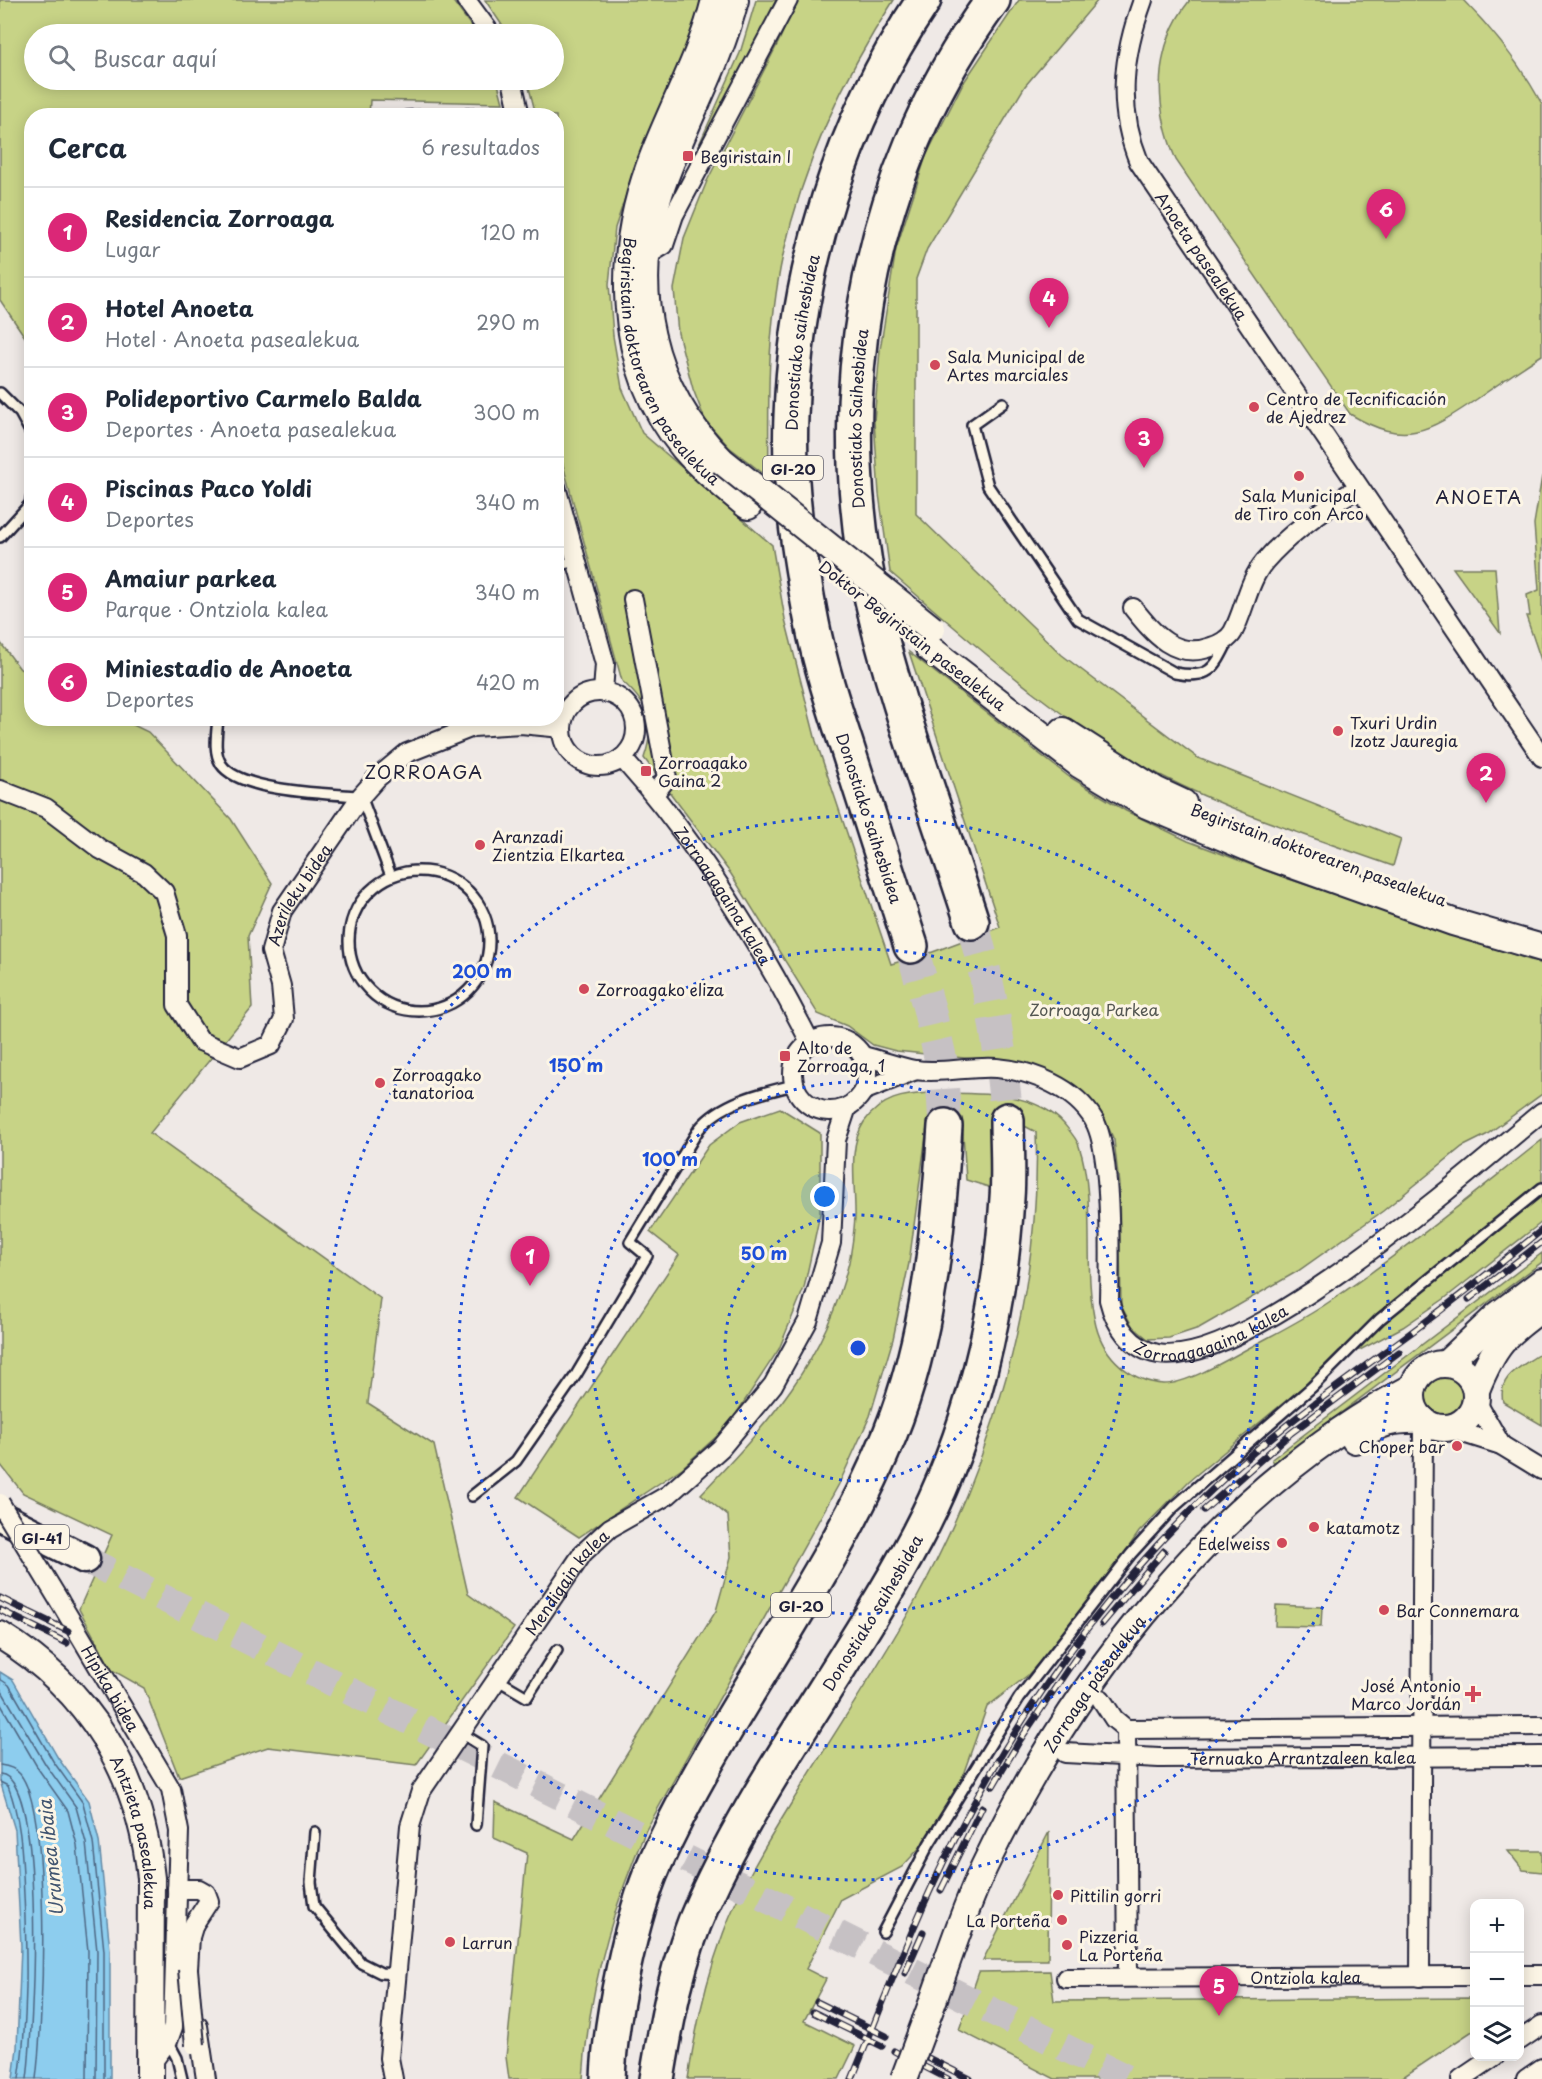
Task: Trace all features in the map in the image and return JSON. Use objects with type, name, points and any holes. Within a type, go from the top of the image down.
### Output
[{"type":"highway","name":"Donostiako saihesbidea","points":[[911,946],[833,702],[812,624],[794,506],[791,417],[797,342],[811,263],[842,158],[870,93],[904,29],[924,0]]},
{"type":"highway","name":"Donostiako Saihesbidea","points":[[972,922],[904,717],[879,628],[861,535],[855,450],[856,374],[862,308],[880,233],[902,166],[934,94],[993,0]]},
{"type":"highway","name":"Donostiako saihesbidea","points":[[657,2079],[667,2015],[680,1965],[703,1903],[757,1803],[917,1537],[948,1469],[978,1379],[996,1289],[1007,1198],[1007,1120]]},
{"type":"highway","name":"GI-20","points":[[608,2079],[619,1999],[633,1932],[654,1866],[683,1806],[837,1544],[890,1434],[914,1365],[928,1303],[940,1198],[945,1126]]},
{"type":"main road","name":"Begiristain doktorearen pasealekua","points":[[715,0],[703,39],[641,189],[628,255],[627,299],[632,336],[643,373],[662,418],[685,449],[748,506]]},
{"type":"main road","name":"Begiristain doktorearen pasealekua","points":[[722,461],[692,430],[678,407],[660,366],[650,333],[646,256],[659,194],[714,67],[735,0]]},
{"type":"main road","name":"Doktor Begiristain pasealekua","points":[[722,461],[1079,764]]},
{"type":"main road","name":"Doktor Begiristain pasealekua","points":[[748,506],[930,638]]},
{"type":"main road","name":"Begiristain doktorearen pasealekua","points":[[930,638],[1046,719],[1155,790],[1199,811],[1460,906],[1542,930]]},
{"type":"main road","name":"Begiristain doktorearen pasealekua","points":[[1079,764],[1146,805],[1268,856],[1453,922],[1542,948]]},
{"type":"main road","points":[[1542,1282],[1498,1315],[1446,1364],[1426,1370],[1413,1387],[1413,1405],[1435,1424],[1466,1419],[1500,1341],[1510,1330],[1542,1308]]},
{"type":"main road","points":[[1446,1364],[1466,1372],[1476,1395]]},
{"type":"main road","name":"Zorroaga pasealekua","points":[[919,2079],[932,2022],[983,1869],[1049,1747],[1132,1630],[1208,1544],[1268,1488],[1336,1433],[1413,1387]]},
{"type":"main road","name":"Zorroaga pasealekua","points":[[904,2079],[1014,1844],[1065,1753],[1156,1624],[1240,1533],[1338,1452],[1374,1427],[1389,1421],[1435,1424]]},
{"type":"main road","name":"GI-41","points":[[0,1516],[80,1567],[0,1538]]},
{"type":"main road","name":"Antzieta pasealekua","points":[[0,1635],[37,1659],[79,1702],[106,1739],[133,1792],[148,1848],[151,1878],[150,2072]]},
{"type":"street","points":[[466,0],[484,24]]},
{"type":"street","points":[[646,256],[664,245],[674,215],[788,0]]},
{"type":"street","name":"Anoeta pasealekua","points":[[1143,0],[1128,47],[1123,87],[1127,127],[1138,162],[1542,757]]},
{"type":"street","points":[[514,90],[519,108]]},
{"type":"street","points":[[1133,608],[1153,633],[1172,647],[1187,651],[1202,651],[1218,645],[1232,634],[1250,587],[1263,563],[1331,505],[1358,488]]},
{"type":"street","points":[[564,517],[605,664],[603,692]]},
{"type":"street","points":[[633,598],[667,778],[654,794]]},
{"type":"street","points":[[562,728],[568,750],[577,759],[600,766],[622,758],[634,740],[635,719],[623,700],[603,692],[593,692],[574,701],[564,716]]},
{"type":"street","name":"Azerileku bidea","points":[[0,790],[46,808],[100,849],[144,873],[164,892],[177,935],[177,1005],[200,1041],[240,1058],[271,1045],[284,1020],[281,986],[271,951],[282,911],[360,796],[377,777],[407,753],[473,727],[489,726]]},
{"type":"street","name":"Azerileku bidea","points":[[542,726],[562,728]]},
{"type":"street","name":"Zorroagagaina kalea","points":[[622,758],[654,794],[758,944],[810,1042]]},
{"type":"street","points":[[830,1036],[841,1038],[857,1048],[862,1056],[867,1079],[863,1090],[848,1107],[827,1111],[816,1109],[806,1103],[794,1085],[794,1061],[810,1042],[830,1036]]},
{"type":"street","name":"Zorroagagaina kalea","points":[[862,1056],[916,1070],[997,1068],[1020,1073],[1067,1091],[1083,1106],[1094,1119],[1101,1134],[1104,1152],[1109,1300],[1113,1316],[1123,1332],[1138,1346],[1158,1354],[1178,1354],[1203,1349],[1245,1330],[1323,1287],[1542,1112]]},
{"type":"street","name":"Zorroagagaina kalea","points":[[863,1090],[916,1070]]},
{"type":"street","name":"Mendigain kalea","points":[[393,2079],[389,2058],[410,1826],[421,1791],[583,1553],[610,1528],[668,1495],[721,1448],[773,1386],[808,1321],[831,1243],[836,1140],[848,1107]]},
{"type":"street","points":[[816,1109],[836,1140]]},
{"type":"street","points":[[1476,1395],[1501,1446]]},
{"type":"street","points":[[1420,1977],[1421,1728],[1435,1424],[1501,1446],[1542,1470]]},
{"type":"street","name":"Hipika bidea","points":[[0,1503],[171,1789],[178,1831],[172,2027],[168,2041],[150,2072]]},
{"type":"street","points":[[1101,1699],[1113,1719],[1126,1729],[1128,1977]]},
{"type":"street","name":"Ternuako Arrantzaleen kalea","points":[[1126,1729],[1542,1726]]},
{"type":"street","name":"Ternuako Arrantzaleen kalea","points":[[1065,1753],[1159,1758],[1542,1756]]},
{"type":"street","points":[[177,1888],[199,1889],[206,1893],[209,1901],[210,1913],[189,1943],[206,2079]]},
{"type":"street","points":[[198,2079],[188,1969],[190,1937],[194,1924],[209,1901]]},
{"type":"street","points":[[1524,1975],[1542,1975]]},
{"type":"street","name":"Ontziola kalea","points":[[1066,1978],[1470,1976]]},
{"type":"street","points":[[1524,2037],[1542,2025]]},
{"type":"street","points":[[1461,2079],[1488,2061]]},
{"type":"street","points":[[1526,2079],[1542,2068]]},
{"type":"lane","points":[[0,393],[20,413],[24,420]]},
{"type":"lane","points":[[1003,403],[972,424],[988,486],[1078,619],[1175,673],[1191,676],[1205,673],[1216,666],[1232,634]]},
{"type":"lane","points":[[0,537],[24,511]]},
{"type":"lane","points":[[564,564],[576,561]]},
{"type":"lane","points":[[218,726],[216,750],[222,766],[241,778],[281,790],[360,796],[391,876]]},
{"type":"lane","points":[[408,871],[425,871],[442,875],[458,883],[471,894],[481,908],[489,941],[484,966],[471,988],[458,1000],[442,1008],[426,1011],[393,1007],[378,999],[356,974],[348,942],[352,918],[364,896],[391,876],[408,871]]},
{"type":"lane","points":[[472,1496],[516,1461],[576,1375],[647,1256],[630,1242],[699,1129],[707,1119],[755,1094],[794,1085]]},
{"type":"lane","points":[[883,1932],[929,1844],[1019,1698],[1131,1554],[1174,1507],[1312,1387],[1380,1319],[1542,1188]]},
{"type":"lane","points":[[498,1680],[527,1697],[557,1650]]},
{"type":"lane","points":[[461,1733],[482,1746],[476,1824]]},
{"type":"lane","points":[[315,1832],[311,1882],[314,1906],[361,1963],[381,1973],[396,1974]]},
{"type":"lane","points":[[168,2041],[177,2058],[182,2079]]},
{"type":"green space","points":[[0,0],[452,0],[470,24],[24,24],[24,90],[500,90],[503,103],[370,100],[370,108],[24,108],[24,336],[0,300]]},
{"type":"green space","name":"Zorroaga Parkea","points":[[485,0],[706,0],[635,168],[615,228],[609,284],[613,336],[622,388],[642,433],[772,545],[785,619],[816,741],[891,964],[930,953],[1000,927],[909,652],[1068,776],[1126,811],[1188,841],[1286,878],[1542,964],[1542,1094],[1486,1135],[1462,1147],[1383,1211],[1298,1271],[1199,1328],[1169,1338],[1148,1339],[1133,1327],[1121,1306],[1119,1185],[1114,1140],[1095,1105],[1078,1089],[1048,1072],[1013,1063],[896,1051],[873,1045],[847,1026],[818,1014],[731,874],[644,758],[648,746],[648,715],[639,698],[622,681],[564,469],[564,108],[534,108],[530,90],[564,90],[564,24],[501,24]]},
{"type":"green space","points":[[756,0],[776,0],[749,59],[694,156],[740,53]]},
{"type":"green space","points":[[797,0],[894,0],[875,29],[827,122],[802,188],[783,255],[771,338],[769,478],[729,447],[705,420],[693,389],[678,333],[674,289],[684,238],[707,181],[778,43]]},
{"type":"green space","points":[[1019,0],[1098,0],[1025,86],[927,249],[916,279],[916,514],[1062,655],[1198,758],[1401,839],[1393,866],[1275,824],[1188,789],[1123,754],[1088,732],[1019,681],[890,572],[879,494],[874,421],[880,350],[896,249],[926,156],[962,85]]},
{"type":"green space","points":[[1190,0],[1463,0],[1506,49],[1542,104],[1542,355],[1460,410],[1430,427],[1416,431],[1386,430],[1350,414],[1176,160],[1164,119],[1160,78],[1169,37]]},
{"type":"green space","points":[[1542,476],[1542,663],[1526,616],[1530,616],[1527,595],[1539,590],[1534,524]]},
{"type":"green space","points":[[1453,568],[1495,568],[1500,633]]},
{"type":"green space","points":[[0,642],[20,669],[24,671],[24,726],[136,726],[148,732],[231,819],[272,883],[248,936],[252,1008],[150,1133],[381,1299],[368,1403],[434,1445],[468,1594],[514,1628],[416,1765],[268,1747],[179,1777],[144,1688],[112,1670],[79,1609],[112,1535],[23,1493],[0,1464]]},
{"type":"green space","points":[[931,1093],[984,1094],[1020,1099],[1051,1113],[1077,1140],[1087,1189],[1090,1282],[1096,1326],[1105,1348],[1121,1366],[1130,1373],[1152,1382],[1173,1383],[1195,1376],[1319,1309],[1410,1243],[1542,1140],[1542,1222],[1444,1299],[1403,1327],[1360,1350],[1339,1351],[1305,1385],[1189,1481],[1139,1532],[1089,1605],[1028,1675],[987,1707],[948,1817],[902,1867],[841,1899],[806,1969],[826,1979],[804,2021],[855,2046],[839,2079],[688,2079],[706,1987],[723,1934],[737,1901],[770,1838],[868,1681],[913,1605],[941,1551],[988,1436],[1006,1376],[1021,1316],[1030,1255],[1036,1193],[1036,1132],[1017,1122],[992,1188],[966,1180],[962,1118],[928,1120],[909,1263],[893,1339],[870,1416],[839,1484],[646,1830],[612,1921],[596,1983],[583,2079],[509,2079],[506,2057],[527,1853],[494,1838],[495,1802],[574,1839],[716,1611],[731,1557],[728,1516],[701,1494],[749,1441],[792,1388],[825,1330],[839,1298],[850,1257],[855,1217],[854,1156],[859,1132],[864,1122],[878,1107],[893,1099]]},
{"type":"green space","points":[[780,1108],[820,1133],[820,1214],[804,1288],[779,1349],[728,1426],[682,1468],[579,1537],[518,1497],[679,1255],[650,1232],[709,1145],[740,1122]]},
{"type":"green space","points":[[1542,1253],[1542,1262],[1274,1463],[1272,1459]]},
{"type":"green space","points":[[1542,1352],[1542,1425],[1503,1402],[1502,1393],[1507,1378]]},
{"type":"green space","points":[[1444,1378],[1457,1383],[1462,1396],[1457,1409],[1444,1414],[1431,1409],[1426,1396],[1431,1383]]},
{"type":"green space","points":[[1276,1605],[1322,1607],[1321,1627],[1275,1626]]},
{"type":"green space","points":[[1049,1832],[1048,1960],[983,1960]]},
{"type":"green space","points":[[1508,1851],[1542,1851],[1542,1872],[1523,1870]]},
{"type":"green space","points":[[1050,1971],[1054,2001],[1470,1998],[1470,2033],[1400,2079],[1055,2079],[959,2030],[979,1972]]},
{"type":"water","name":"Urumea ibaia","points":[[0,1672],[13,1680],[58,1758],[89,1801],[99,1841],[110,1950],[110,2079],[13,2079],[17,2048],[21,1946],[15,1830],[0,1781]]},
{"type":"tunnel","points":[[972,922],[994,1020],[1007,1120]]},
{"type":"tunnel","points":[[911,946],[941,1061],[945,1126]]},
{"type":"tunnel","points":[[85,1559],[1128,2079]]},
{"type":"railway","points":[[852,2079],[928,1896],[984,1785],[1046,1685],[1117,1591],[1197,1504],[1260,1447],[1440,1311],[1542,1230]]},
{"type":"railway","points":[[1469,1299],[1542,1242]]},
{"type":"railway","points":[[1204,1510],[1291,1433],[1399,1352]]},
{"type":"railway","points":[[1102,1624],[1164,1551]]},
{"type":"railway","points":[[0,1598],[68,1631]]},
{"type":"railway","points":[[0,1610],[67,1643]]},
{"type":"railway","points":[[993,1786],[1020,1740],[1081,1650]]},
{"type":"railway","points":[[941,1890],[982,1807]]},
{"type":"railway","points":[[905,1973],[923,1932]]},
{"type":"railway","points":[[817,2002],[886,2036]]},
{"type":"railway","points":[[813,2012],[882,2046]]},
{"type":"railway","points":[[894,2051],[948,2079]]},
{"type":"railway","points":[[918,2053],[970,2079]]},
{"type":"place","name":"Begiristain I","points":[[688,156]]},
{"type":"place","name":"Miniestadio de Anoeta","points":[[1386,239]]},
{"type":"place","name":"Piscinas Paco Yoldi","points":[[1049,328]]},
{"type":"place","name":"Sala Municipal de Artes marciales","points":[[935,365]]},
{"type":"place","name":"Centro de Tecnificación de Ajedrez","points":[[1254,407]]},
{"type":"place","name":"Polideportivo Carmelo Balda","points":[[1144,468]]},
{"type":"place","name":"Sala Municipal de Tiro con Arco","points":[[1299,476]]},
{"type":"place","name":"Txuri Urdin Izotz Jauregia","points":[[1338,731]]},
{"type":"place","name":"Zorroagako Gaina 2","points":[[646,771]]},
{"type":"place","name":"Hotel Anoeta","points":[[1486,803]]},
{"type":"place","name":"Aranzadi Zientzia Elkartea","points":[[480,845]]},
{"type":"place","name":"Zorroagako eliza","points":[[584,989]]},
{"type":"place","name":"Alto de Zorroaga, 1","points":[[785,1056]]},
{"type":"place","name":"Zorroagako tanatorioa","points":[[380,1083]]},
{"type":"place","name":"Residencia Zorroaga","points":[[530,1286]]},
{"type":"place","name":"Choper bar","points":[[1457,1446]]},
{"type":"place","name":"katamotz","points":[[1314,1527]]},
{"type":"place","name":"Edelweiss","points":[[1282,1543]]},
{"type":"place","name":"Bar Connemara","points":[[1384,1610]]},
{"type":"place","name":"José Antonio Marco Jordán","points":[[1473,1694]]},
{"type":"place","name":"Pittilin gorri","points":[[1058,1895]]},
{"type":"place","name":"La Porteña","points":[[1062,1920]]},
{"type":"place","name":"Larrun","points":[[450,1942]]},
{"type":"place","name":"Pizzeria La Porteña","points":[[1067,1945]]},
{"type":"place","name":"Amaiur parkea","points":[[1219,2016]]},
{"type":"district","name":"ANOETA","points":[[1479,496]]},
{"type":"district","name":"ZORROAGA","points":[[424,771]]}]
